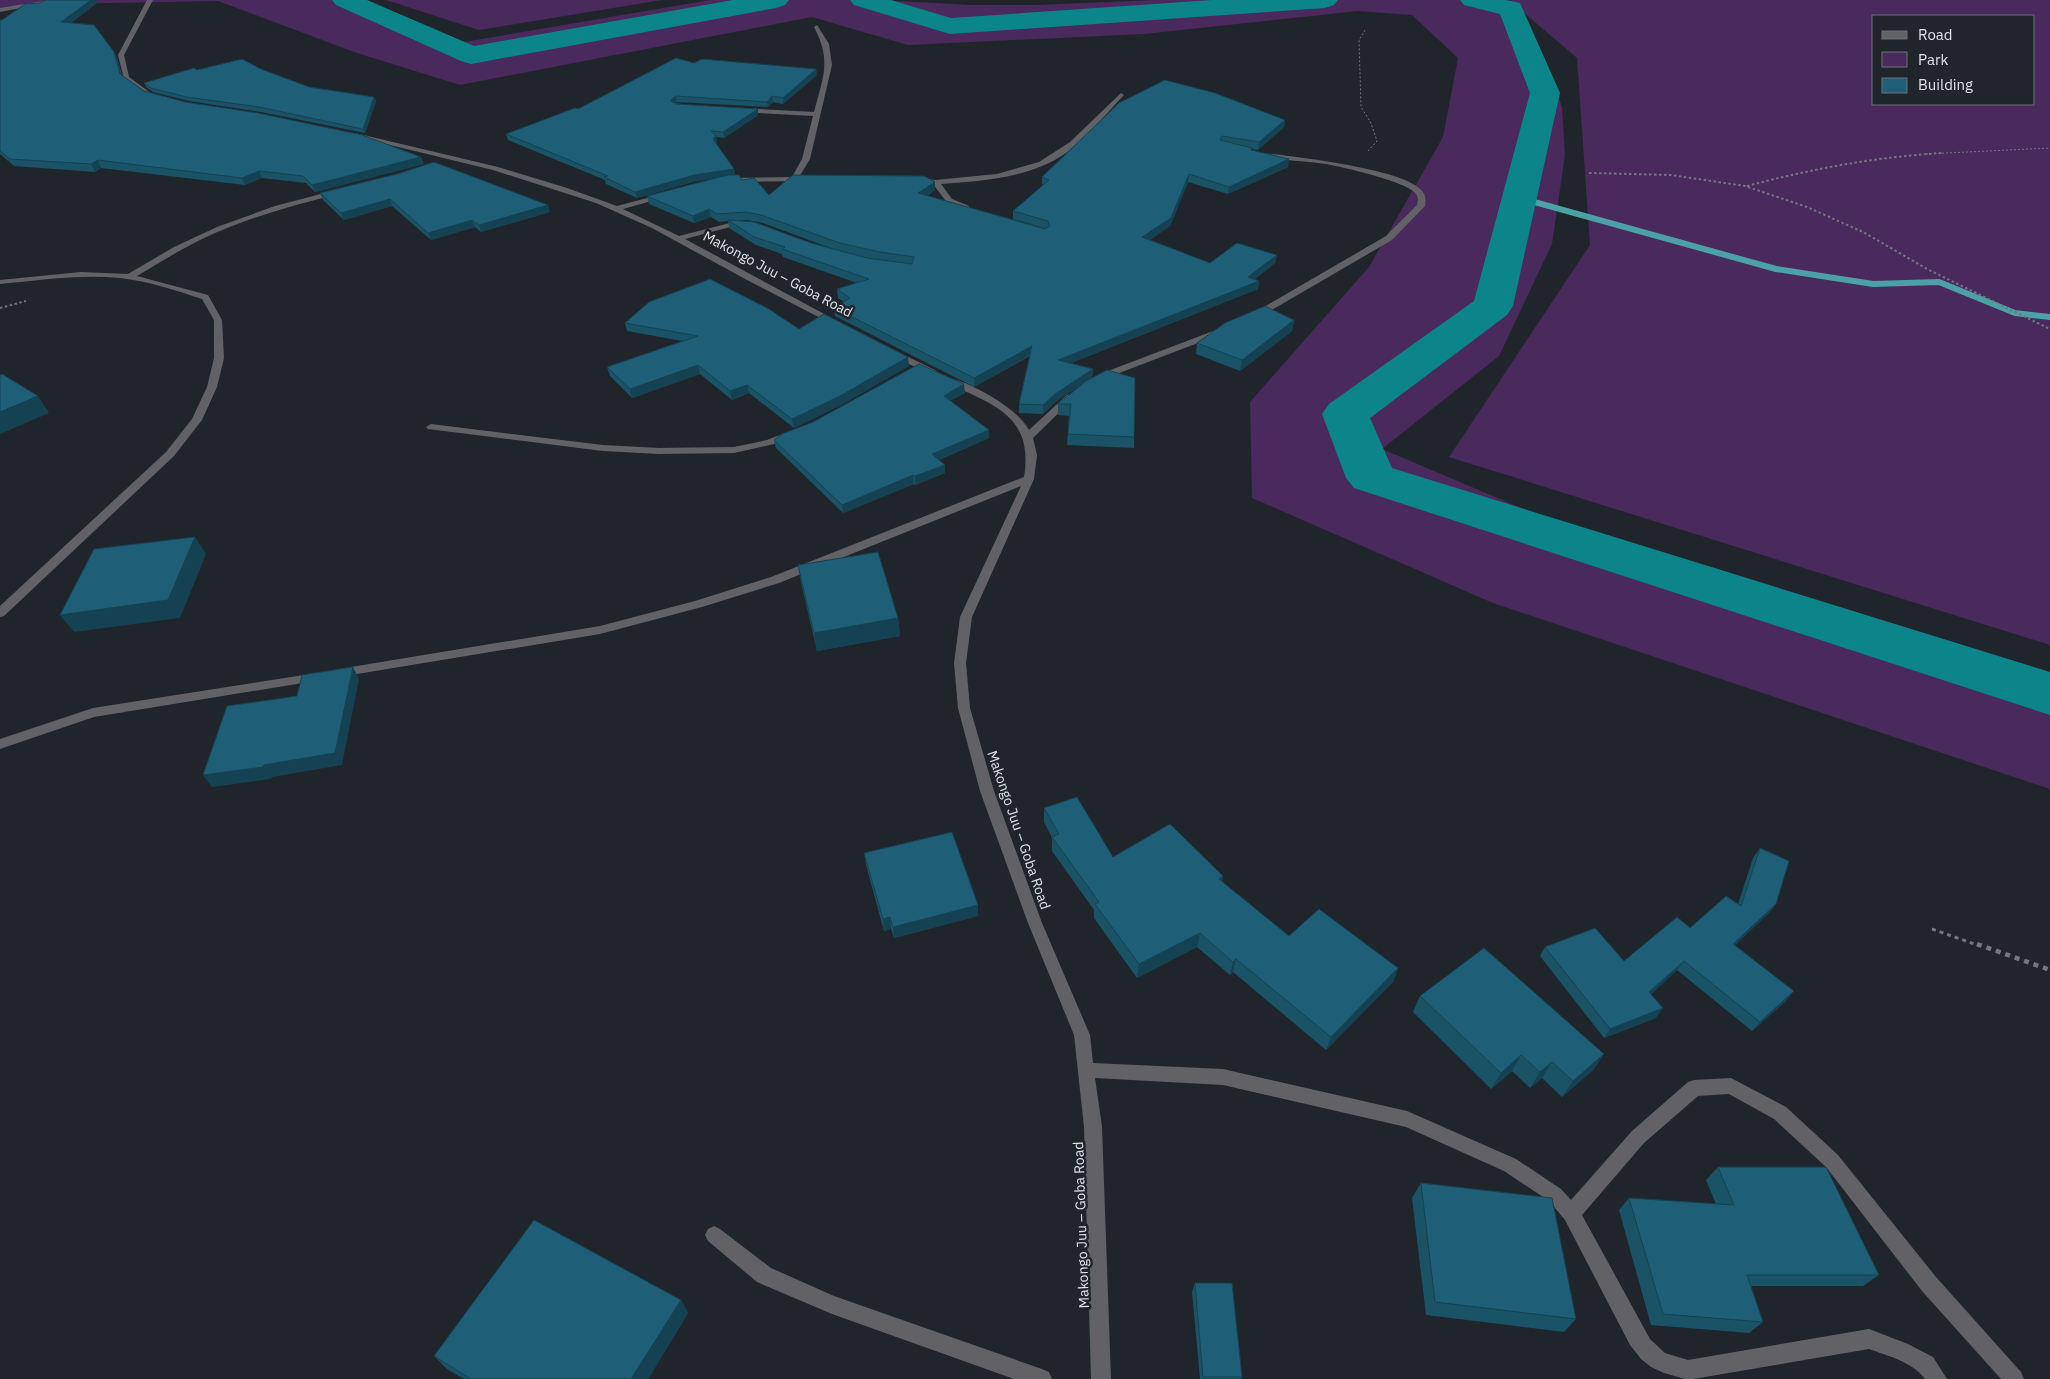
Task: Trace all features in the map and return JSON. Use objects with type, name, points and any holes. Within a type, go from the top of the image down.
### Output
[{"type":"street","points":[[0,10],[59,0]]},
{"type":"street","points":[[150,0],[121,55],[124,71],[126,78],[150,95],[174,101]]},
{"type":"street","points":[[794,179],[806,159],[829,65],[826,44],[817,27]]},
{"type":"street","points":[[906,180],[936,182],[1020,172],[1056,156],[1088,129],[1120,95]]},
{"type":"street","points":[[734,109],[818,114]]},
{"type":"street","name":"Makongo Juu – Goba Road","points":[[341,132],[522,175],[615,208],[679,238],[722,264],[851,330]]},
{"type":"street","points":[[1247,320],[1389,238],[1421,206],[1422,199],[1420,192],[1412,186],[1392,178],[1347,166],[1256,154]]},
{"type":"street","points":[[439,163],[456,158]]},
{"type":"street","points":[[714,182],[729,179],[812,179]]},
{"type":"street","points":[[936,182],[953,205],[973,211]]},
{"type":"street","points":[[128,278],[186,244],[241,221],[291,203],[343,190]]},
{"type":"street","points":[[615,208],[671,192]]},
{"type":"street","points":[[679,238],[734,224],[756,226]]},
{"type":"street","points":[[0,282],[109,274],[175,287],[205,297],[218,320],[219,358],[212,386],[197,420],[170,454],[0,613]]},
{"type":"street","points":[[1089,385],[1111,373],[1230,327]]},
{"type":"street","name":"Makongo Juu – Goba Road","points":[[886,348],[916,368],[990,400],[1016,417],[1028,436],[1032,456],[1029,479],[966,617],[960,663],[964,708],[987,791],[1035,923],[1082,1035],[1093,1127],[1101,1379]]},
{"type":"street","points":[[1028,436],[1074,394]]},
{"type":"street","points":[[431,427],[603,448],[659,451],[734,450],[770,442],[802,430]]},
{"type":"street","points":[[0,744],[93,713],[600,630],[698,604],[775,580],[1029,479]]},
{"type":"street","points":[[1086,1070],[1223,1077],[1407,1119],[1510,1165],[1555,1195],[1571,1214],[1637,1338],[1647,1352],[1664,1364],[1688,1370],[1869,1339],[1926,1364],[1937,1379]]},
{"type":"street","points":[[1571,1214],[1638,1137],[1694,1088],[1731,1086],[1780,1113],[1832,1161],[1929,1284],[2014,1379]]},
{"type":"street","points":[[714,1235],[764,1274],[832,1305],[1042,1379]]},
{"type":"path","points":[[1347,166],[1373,147],[1377,141],[1371,122],[1361,107],[1359,40],[1364,30]]},
{"type":"path","points":[[1745,186],[1789,174],[1863,160],[1992,149],[2050,148]]},
{"type":"path","points":[[1590,173],[1671,175],[1745,186],[1807,207],[1863,232],[1927,269],[2050,329]]},
{"type":"path","points":[[1932,929],[2050,970]]},
{"type":"green space","points":[[0,0],[342,0],[367,4],[458,43],[710,0],[879,0],[972,5],[1038,5],[1154,0],[1463,0],[1514,17],[1552,79],[1562,107],[1565,155],[1552,244],[1499,356],[1382,449],[1684,577],[2031,674],[2050,681],[2050,789],[1493,603],[1252,498],[1250,402],[1369,267],[1443,137],[1458,58],[1412,15],[1357,11],[1144,34],[908,45],[812,17],[460,85],[357,53],[218,1],[57,4],[0,11]]},
{"type":"green space","points":[[386,0],[662,0],[479,30]]},
{"type":"green space","points":[[1509,0],[2050,0],[2050,645],[1449,457],[1590,245],[1577,58]]},
{"type":"building","points":[[46,0],[91,0],[61,22],[94,25],[114,52],[120,74],[144,91],[185,102],[258,113],[362,135],[421,157],[312,185],[303,176],[259,171],[242,178],[98,160],[91,164],[10,159],[0,151],[0,20],[25,4],[39,3]]},
{"type":"building","points":[[676,58],[694,63],[702,59],[816,69],[783,98],[772,96],[767,102],[676,96],[671,101],[676,104],[758,109],[723,132],[711,131],[716,136],[713,139],[734,169],[694,175],[635,192],[604,177],[608,176],[506,134],[575,108],[578,109]]},
{"type":"building","points":[[242,59],[261,69],[309,87],[374,97],[363,129],[259,107],[187,97],[151,88],[144,83],[194,68],[197,70]]},
{"type":"building","points":[[1165,80],[1215,93],[1285,120],[1259,142],[1222,136],[1220,140],[1289,159],[1229,187],[1189,174],[1171,218],[1142,237],[1210,263],[1237,243],[1277,255],[1248,277],[1259,281],[1058,360],[1093,369],[1055,394],[1043,405],[1019,404],[1032,346],[974,378],[834,308],[850,298],[837,289],[869,279],[782,249],[785,247],[754,237],[728,220],[754,222],[811,243],[867,258],[912,264],[914,257],[840,243],[761,215],[746,212],[717,214],[709,209],[693,216],[647,196],[728,175],[739,175],[742,180],[754,178],[769,195],[793,175],[924,176],[935,182],[918,193],[1045,229],[1050,226],[1048,221],[1013,211],[1049,180],[1042,177],[1119,103]]},
{"type":"building","points":[[434,162],[548,205],[479,225],[472,220],[428,233],[390,199],[341,213],[320,193],[397,174]]},
{"type":"building","points":[[710,279],[769,309],[799,329],[824,314],[908,357],[840,396],[792,419],[747,385],[730,391],[698,365],[630,389],[607,367],[698,336],[625,323],[649,302]]},
{"type":"building","points":[[1265,306],[1294,320],[1242,360],[1197,343],[1225,323]]},
{"type":"building","points":[[919,364],[964,384],[944,396],[989,430],[932,454],[945,465],[915,476],[913,475],[842,505],[774,440],[782,434],[813,422]]},
{"type":"building","points":[[1107,370],[1135,378],[1134,437],[1068,434],[1071,404],[1058,404],[1086,381]]},
{"type":"building","points":[[2,374],[38,396],[0,412],[0,375]]},
{"type":"building","points":[[195,537],[168,600],[60,615],[94,549]]},
{"type":"building","points":[[878,552],[898,618],[814,633],[798,565]]},
{"type":"building","points":[[353,667],[335,753],[264,765],[263,767],[203,775],[227,706],[297,696],[302,675]]},
{"type":"building","points":[[1077,797],[1113,857],[1170,824],[1223,876],[1219,879],[1289,936],[1319,909],[1398,968],[1331,1037],[1236,959],[1233,962],[1200,933],[1139,964],[1095,904],[1099,902],[1052,837],[1059,834],[1044,808]]},
{"type":"building","points":[[952,832],[978,905],[893,927],[890,917],[883,919],[864,853]]},
{"type":"building","points":[[1760,848],[1789,861],[1776,904],[1733,944],[1794,991],[1760,1022],[1684,961],[1649,992],[1663,1008],[1610,1029],[1545,947],[1595,928],[1624,961],[1677,917],[1690,928],[1726,896],[1741,906]]},
{"type":"building","points":[[1484,948],[1604,1054],[1573,1081],[1552,1062],[1540,1072],[1521,1055],[1501,1073],[1420,996]]},
{"type":"building","points":[[1718,1167],[1826,1167],[1879,1275],[1747,1275],[1763,1322],[1663,1314],[1629,1198],[1734,1205]]},
{"type":"building","points":[[1421,1183],[1552,1198],[1576,1319],[1435,1302]]},
{"type":"building","points":[[534,1220],[681,1300],[631,1379],[471,1379],[434,1356]]},
{"type":"building","points":[[1195,1283],[1232,1283],[1242,1377],[1203,1377]]},
{"type":"waterway","points":[[345,0],[471,55],[776,0]]},
{"type":"waterway","points":[[863,0],[950,26],[1325,0]]},
{"type":"waterway","points":[[1473,0],[1511,9],[1545,93],[1493,306],[1345,414],[1371,478],[2050,694]]},
{"type":"waterway","points":[[1520,198],[1776,269],[1873,284],[1939,282],[2015,313],[2050,317]]}]
